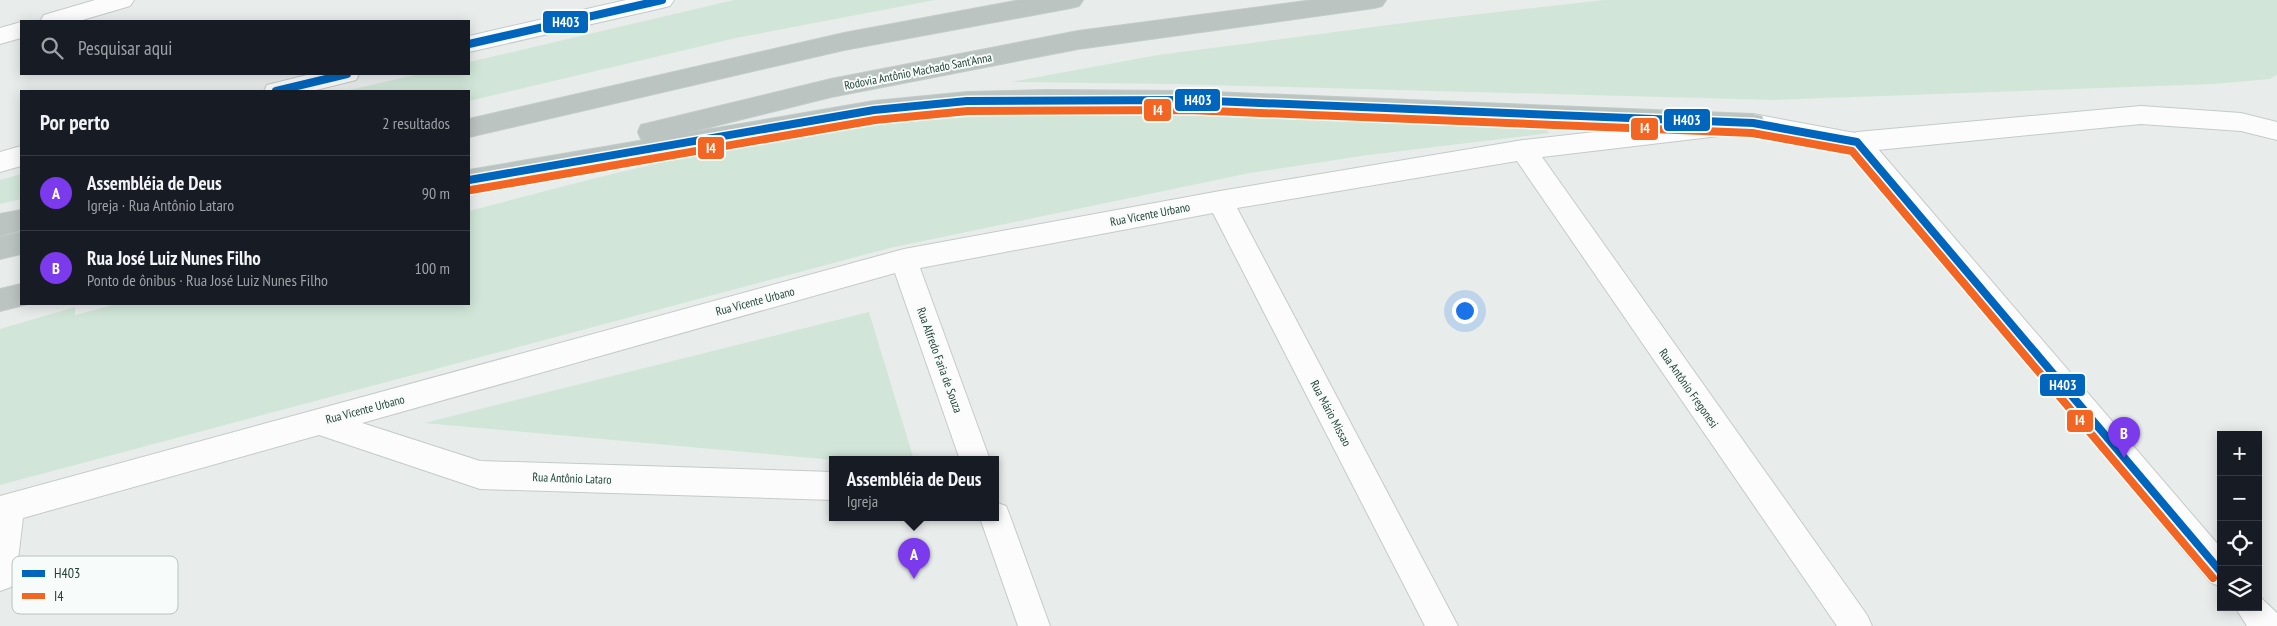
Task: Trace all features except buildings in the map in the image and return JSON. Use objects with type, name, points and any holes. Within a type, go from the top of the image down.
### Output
[{"type":"highway","points":[[470,128],[715,69],[1053,0]]},
{"type":"highway","points":[[1010,9],[1070,0]]},
{"type":"highway","name":"Rodovia Antônio Machado Sant'Anna","points":[[470,175],[831,88],[1078,40],[1374,0]]},
{"type":"highway","points":[[470,180],[874,110],[967,101],[1044,99],[1188,100],[1753,123]]},
{"type":"highway","points":[[0,225],[20,220]]},
{"type":"highway","points":[[0,248],[20,243]]},
{"type":"highway","points":[[0,300],[20,294]]},
{"type":"street","points":[[55,20],[122,0]]},
{"type":"street","points":[[470,44],[662,0]]},
{"type":"street","points":[[0,36],[20,30]]},
{"type":"street","points":[[280,90],[343,75]]},
{"type":"street","name":"Rua Vicente Urbano","points":[[5,508],[904,260],[1220,201],[1523,150],[1753,123],[1856,142],[2140,115],[2242,122],[2277,131]]},
{"type":"street","points":[[1856,142],[2217,567]]},
{"type":"street","name":"Rua Antônio Fregonesi","points":[[1523,150],[1856,626]]},
{"type":"street","points":[[0,162],[20,156]]},
{"type":"street","name":"Rua Mário Missao","points":[[1220,201],[1442,626]]},
{"type":"street","name":"Rua Alfredo Faria de Souza","points":[[904,260],[974,456]]},
{"type":"street","name":"Rua Antônio Lataro","points":[[320,422],[480,475],[829,486]]},
{"type":"street","points":[[0,576],[5,508]]},
{"type":"street","points":[[997,521],[1034,626]]},
{"type":"street","points":[[2254,611],[2267,626]]},
{"type":"green space","points":[[734,0],[935,0],[736,38],[470,101],[470,90],[349,90],[415,75],[470,75],[470,62]]},
{"type":"green space","points":[[1604,0],[2277,0],[2277,75],[2270,79],[2214,84],[1774,100],[1172,84],[1011,82],[1158,55],[1419,21]]},
{"type":"green space","points":[[1032,114],[1155,114],[1539,124],[1550,133],[1368,155],[1250,173],[890,248],[0,485],[0,329],[75,307],[75,315],[113,305],[470,305],[470,211],[656,164],[751,144],[847,128]]},
{"type":"green space","points":[[20,174],[20,199],[0,204],[0,180]]},
{"type":"green space","points":[[869,312],[913,456],[829,456],[829,460],[424,423]]},
{"type":"transit line","name":"H403","points":[[470,44],[662,0]]},
{"type":"transit line","name":"H403","points":[[280,90],[343,75]]},
{"type":"transit line","name":"H403","points":[[470,180],[874,110],[967,101],[1188,100],[1753,123],[1857,142],[2217,567]]},
{"type":"transit line","name":"I4","points":[[471,190],[875,120],[968,111],[1188,110],[1752,133],[1852,151],[2213,578]]},
{"type":"place","name":"Rua José Luiz Nunes Filho","points":[[2124,458]]},
{"type":"place","name":"Assembléia de Deus","points":[[914,579]]}]
